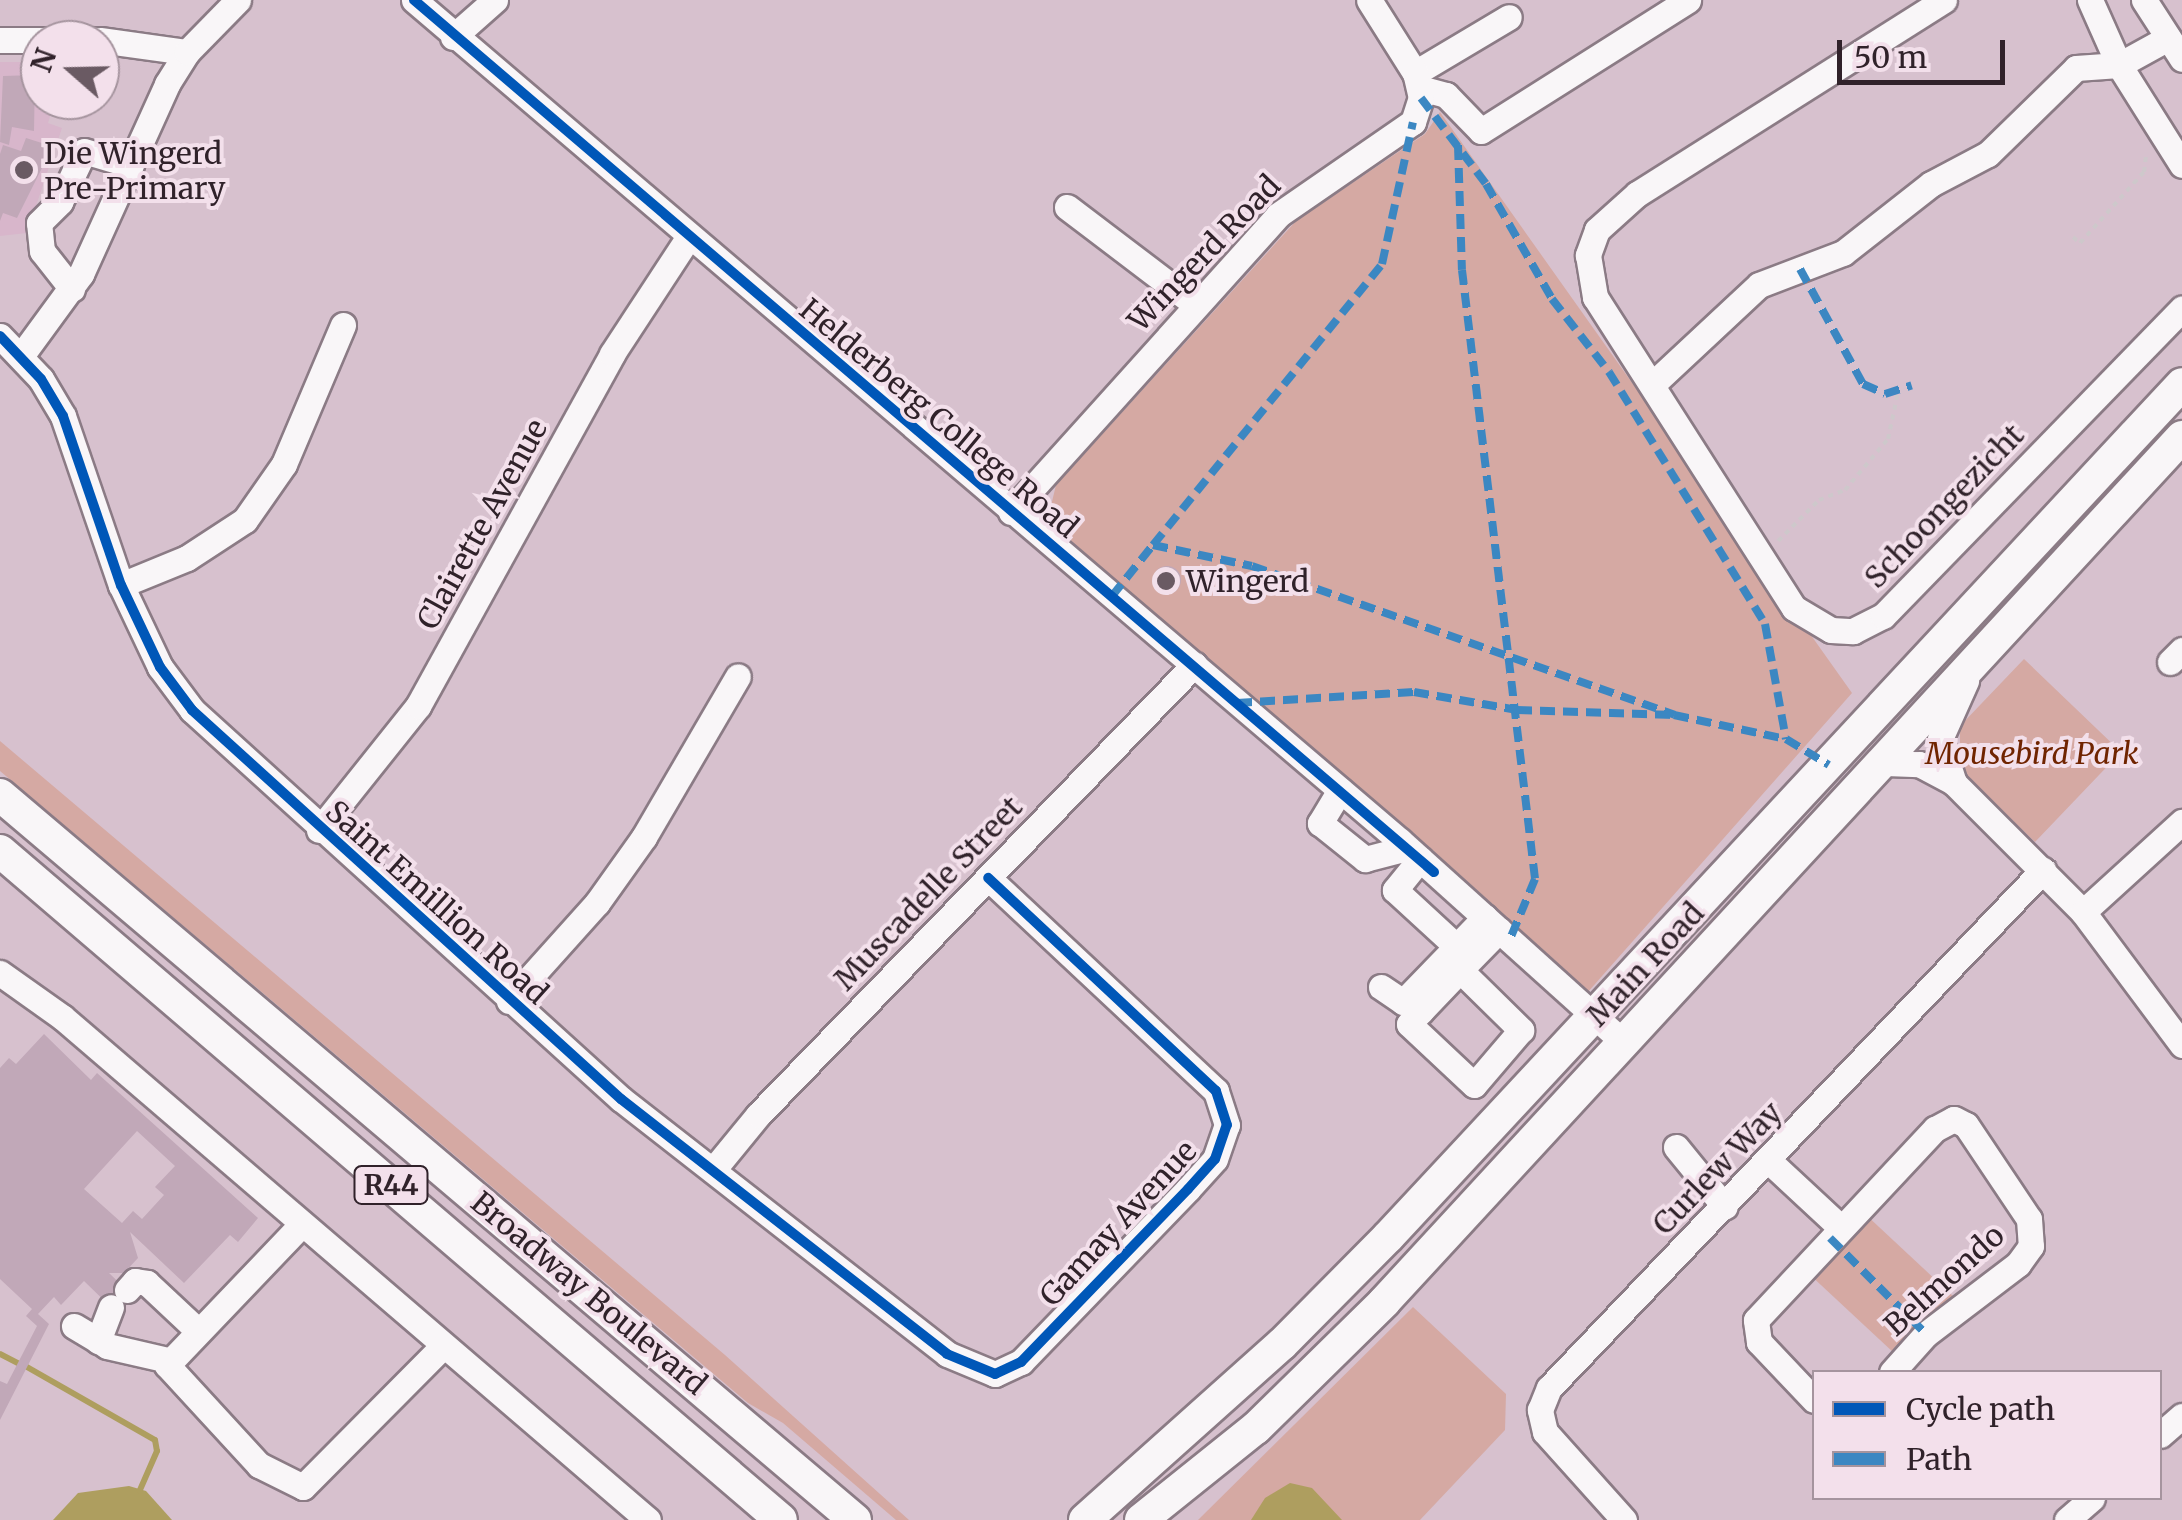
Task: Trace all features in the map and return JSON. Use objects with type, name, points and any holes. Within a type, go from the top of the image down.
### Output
[{"type":"main road","name":"Main Road","points":[[1084,1520],[1282,1344],[1596,1016],[2182,384]]},
{"type":"main road","name":"Main Road","points":[[1141,1520],[1256,1428],[1384,1302],[1622,1041],[1886,763],[2182,437]]},
{"type":"main road","name":"Broadway Boulevard","points":[[0,795],[855,1520]]},
{"type":"main road","name":"Broadway Boulevard","points":[[0,851],[781,1520]]},
{"type":"main road","points":[[1177,1520],[1256,1428]]},
{"type":"street","points":[[21,356],[72,289],[186,52],[238,0]]},
{"type":"street","name":"Helderberg College Road","points":[[414,0],[688,238],[1414,853],[1622,1041]]},
{"type":"street","points":[[453,37],[495,0]]},
{"type":"street","points":[[1369,0],[1418,80],[1446,95],[1481,131],[1688,0]]},
{"type":"street","name":"Schoongezicht","points":[[1944,0],[1637,194],[1597,230],[1588,255],[1591,286],[1805,620],[1830,630],[1867,627],[1967,538],[2182,309]]},
{"type":"street","points":[[2090,0],[2182,165]]},
{"type":"street","points":[[1655,382],[1760,285],[1843,252],[1931,184],[1988,154],[2076,68],[2175,49],[2144,0]]},
{"type":"street","points":[[1418,80],[1509,16]]},
{"type":"street","points":[[120,43],[186,52]]},
{"type":"street","name":"Wingerd Road","points":[[1011,512],[1196,304],[1302,196],[1404,134],[1419,111],[1418,80]]},
{"type":"street","points":[[72,289],[42,251],[39,224],[60,202],[84,151],[131,165]]},
{"type":"street","points":[[1067,207],[1196,304]]},
{"type":"street","name":"Clairette Avenue","points":[[319,830],[418,706],[612,354],[688,238]]},
{"type":"street","points":[[121,586],[188,558],[245,520],[284,464],[343,326]]},
{"type":"street","name":"Saint Emillion Road","points":[[0,336],[21,356],[63,416],[121,586],[160,667],[192,710],[509,1001],[713,1170],[947,1354],[995,1374]]},
{"type":"street","name":"Muscadelle Street","points":[[713,1170],[1194,665]]},
{"type":"street","points":[[1954,783],[1940,739],[1971,670]]},
{"type":"street","points":[[509,1001],[597,903],[644,838],[738,676]]},
{"type":"street","points":[[1886,763],[1919,764],[1954,783],[2082,912],[2182,1044]]},
{"type":"street","points":[[1340,790],[1320,823],[1364,859],[1414,853]]},
{"type":"street","points":[[2082,912],[2182,822]]},
{"type":"street","points":[[1414,853],[1396,890],[1459,958],[1521,1030],[1474,1084],[1409,1026],[1459,958],[1492,923]]},
{"type":"street","name":"Curlew Way","points":[[1624,1520],[1551,1442],[1541,1420],[1543,1399],[2044,870]]},
{"type":"street","name":"Gamay Avenue","points":[[988,878],[1216,1091],[1228,1125],[1215,1159],[1188,1189],[1021,1362],[995,1374]]},
{"type":"street","points":[[1381,987],[1403,1002],[1459,958]]},
{"type":"street","points":[[0,973],[62,1017],[441,1348],[648,1520]]},
{"type":"street","name":"Belmondo","points":[[1812,1398],[1759,1342],[1754,1327],[1840,1228],[1935,1130],[1954,1119],[1966,1125],[2033,1226],[2031,1246],[2018,1264],[1926,1334],[1894,1370]]},
{"type":"street","points":[[1676,1147],[1725,1207]]},
{"type":"street","points":[[1770,1161],[1840,1228]]},
{"type":"street","points":[[301,1225],[168,1360],[169,1372],[259,1465],[302,1487],[441,1348]]},
{"type":"street","points":[[98,1341],[119,1298],[135,1280],[147,1284],[197,1330]]},
{"type":"street","points":[[74,1326],[98,1341],[168,1360]]},
{"type":"street","points":[[2162,1434],[2182,1416]]},
{"type":"street","points":[[2067,1520],[2090,1500]]},
{"type":"path","points":[[2073,237],[2080,242],[2144,172],[2148,143],[2162,134]]},
{"type":"path","points":[[1763,557],[1819,500],[1844,490],[1888,439],[1898,392]]},
{"type":"shaded area","name":"Die Wingerd Pre-Primary","points":[[0,62],[20,62],[20,120],[49,120],[48,123],[62,128],[27,233],[0,236]]},
{"type":"shaded area","points":[[1290,1483],[1312,1488],[1342,1520],[1251,1520],[1265,1498]]},
{"type":"shaded area","points":[[129,1486],[146,1491],[172,1520],[53,1520],[78,1493]]},
{"type":"green space","points":[[1440,112],[1852,693],[1580,1001],[1056,527],[1049,514],[1056,485],[1296,221],[1425,134]]},
{"type":"green space","name":"Mousebird Park","points":[[2024,659],[2121,752],[2035,842],[1961,771],[1970,761],[1960,750],[1960,726]]},
{"type":"green space","points":[[0,741],[725,1355],[909,1520],[896,1520],[783,1423],[748,1403],[0,771]]},
{"type":"green space","points":[[1864,1213],[1954,1297],[1898,1357],[1808,1273]]},
{"type":"green space","points":[[1413,1307],[1506,1394],[1505,1430],[1420,1520],[1198,1520]]},
{"type":"building","points":[[20,75],[20,120],[34,120],[34,131],[12,127],[9,145],[0,142],[3,76]]},
{"type":"building","points":[[26,138],[45,144],[43,166],[17,218],[3,213],[0,221],[0,154],[3,145],[21,151]]},
{"type":"building","name":"Wingerd","points":[[1167,566],[1177,570],[1181,580],[1177,590],[1167,594],[1157,590],[1153,580],[1157,570]]},
{"type":"building","points":[[44,1034],[91,1080],[97,1073],[258,1218],[238,1242],[230,1235],[184,1283],[130,1232],[138,1258],[124,1273],[109,1273],[134,1297],[118,1314],[84,1281],[61,1305],[54,1297],[38,1314],[49,1324],[0,1420],[0,1381],[7,1384],[37,1326],[26,1316],[32,1309],[0,1279],[0,1068],[9,1058],[16,1064]],"holes":[[[137,1131],[175,1166],[155,1187],[164,1195],[142,1219],[133,1211],[122,1223],[84,1189]]]},
{"type":"waterway","points":[[0,1354],[18,1363]]},
{"type":"waterway","points":[[27,1367],[155,1440],[157,1451],[140,1490]]},
{"type":"marked path","points":[[1421,98],[1486,184],[1552,299],[1609,372],[1765,624],[1786,739]]},
{"type":"marked path","points":[[1153,545],[1382,264],[1413,122]]},
{"type":"marked path","points":[[1458,145],[1462,270],[1535,879],[1510,939]]},
{"type":"marked path","points":[[1800,269],[1863,384],[1885,394],[1912,385]]},
{"type":"marked path","points":[[1112,596],[1153,545],[1252,566],[1674,715]]},
{"type":"marked path","points":[[1237,703],[1414,692],[1517,710],[1674,715],[1786,739],[1829,765]]},
{"type":"marked path","points":[[1830,1238],[1926,1334]]},
{"type":"cycle path","points":[[414,0],[1434,872]]},
{"type":"cycle path","points":[[0,336],[41,379],[63,416],[121,585],[160,667],[192,710],[621,1099],[947,1354],[995,1374],[1021,1362],[1188,1189],[1215,1159],[1227,1125],[1216,1091],[988,878]]},
{"type":"place","name":"Die Wingerd Pre-Primary","points":[[24,170]]},
{"type":"place","name":"Wingerd","points":[[1166,581]]}]
